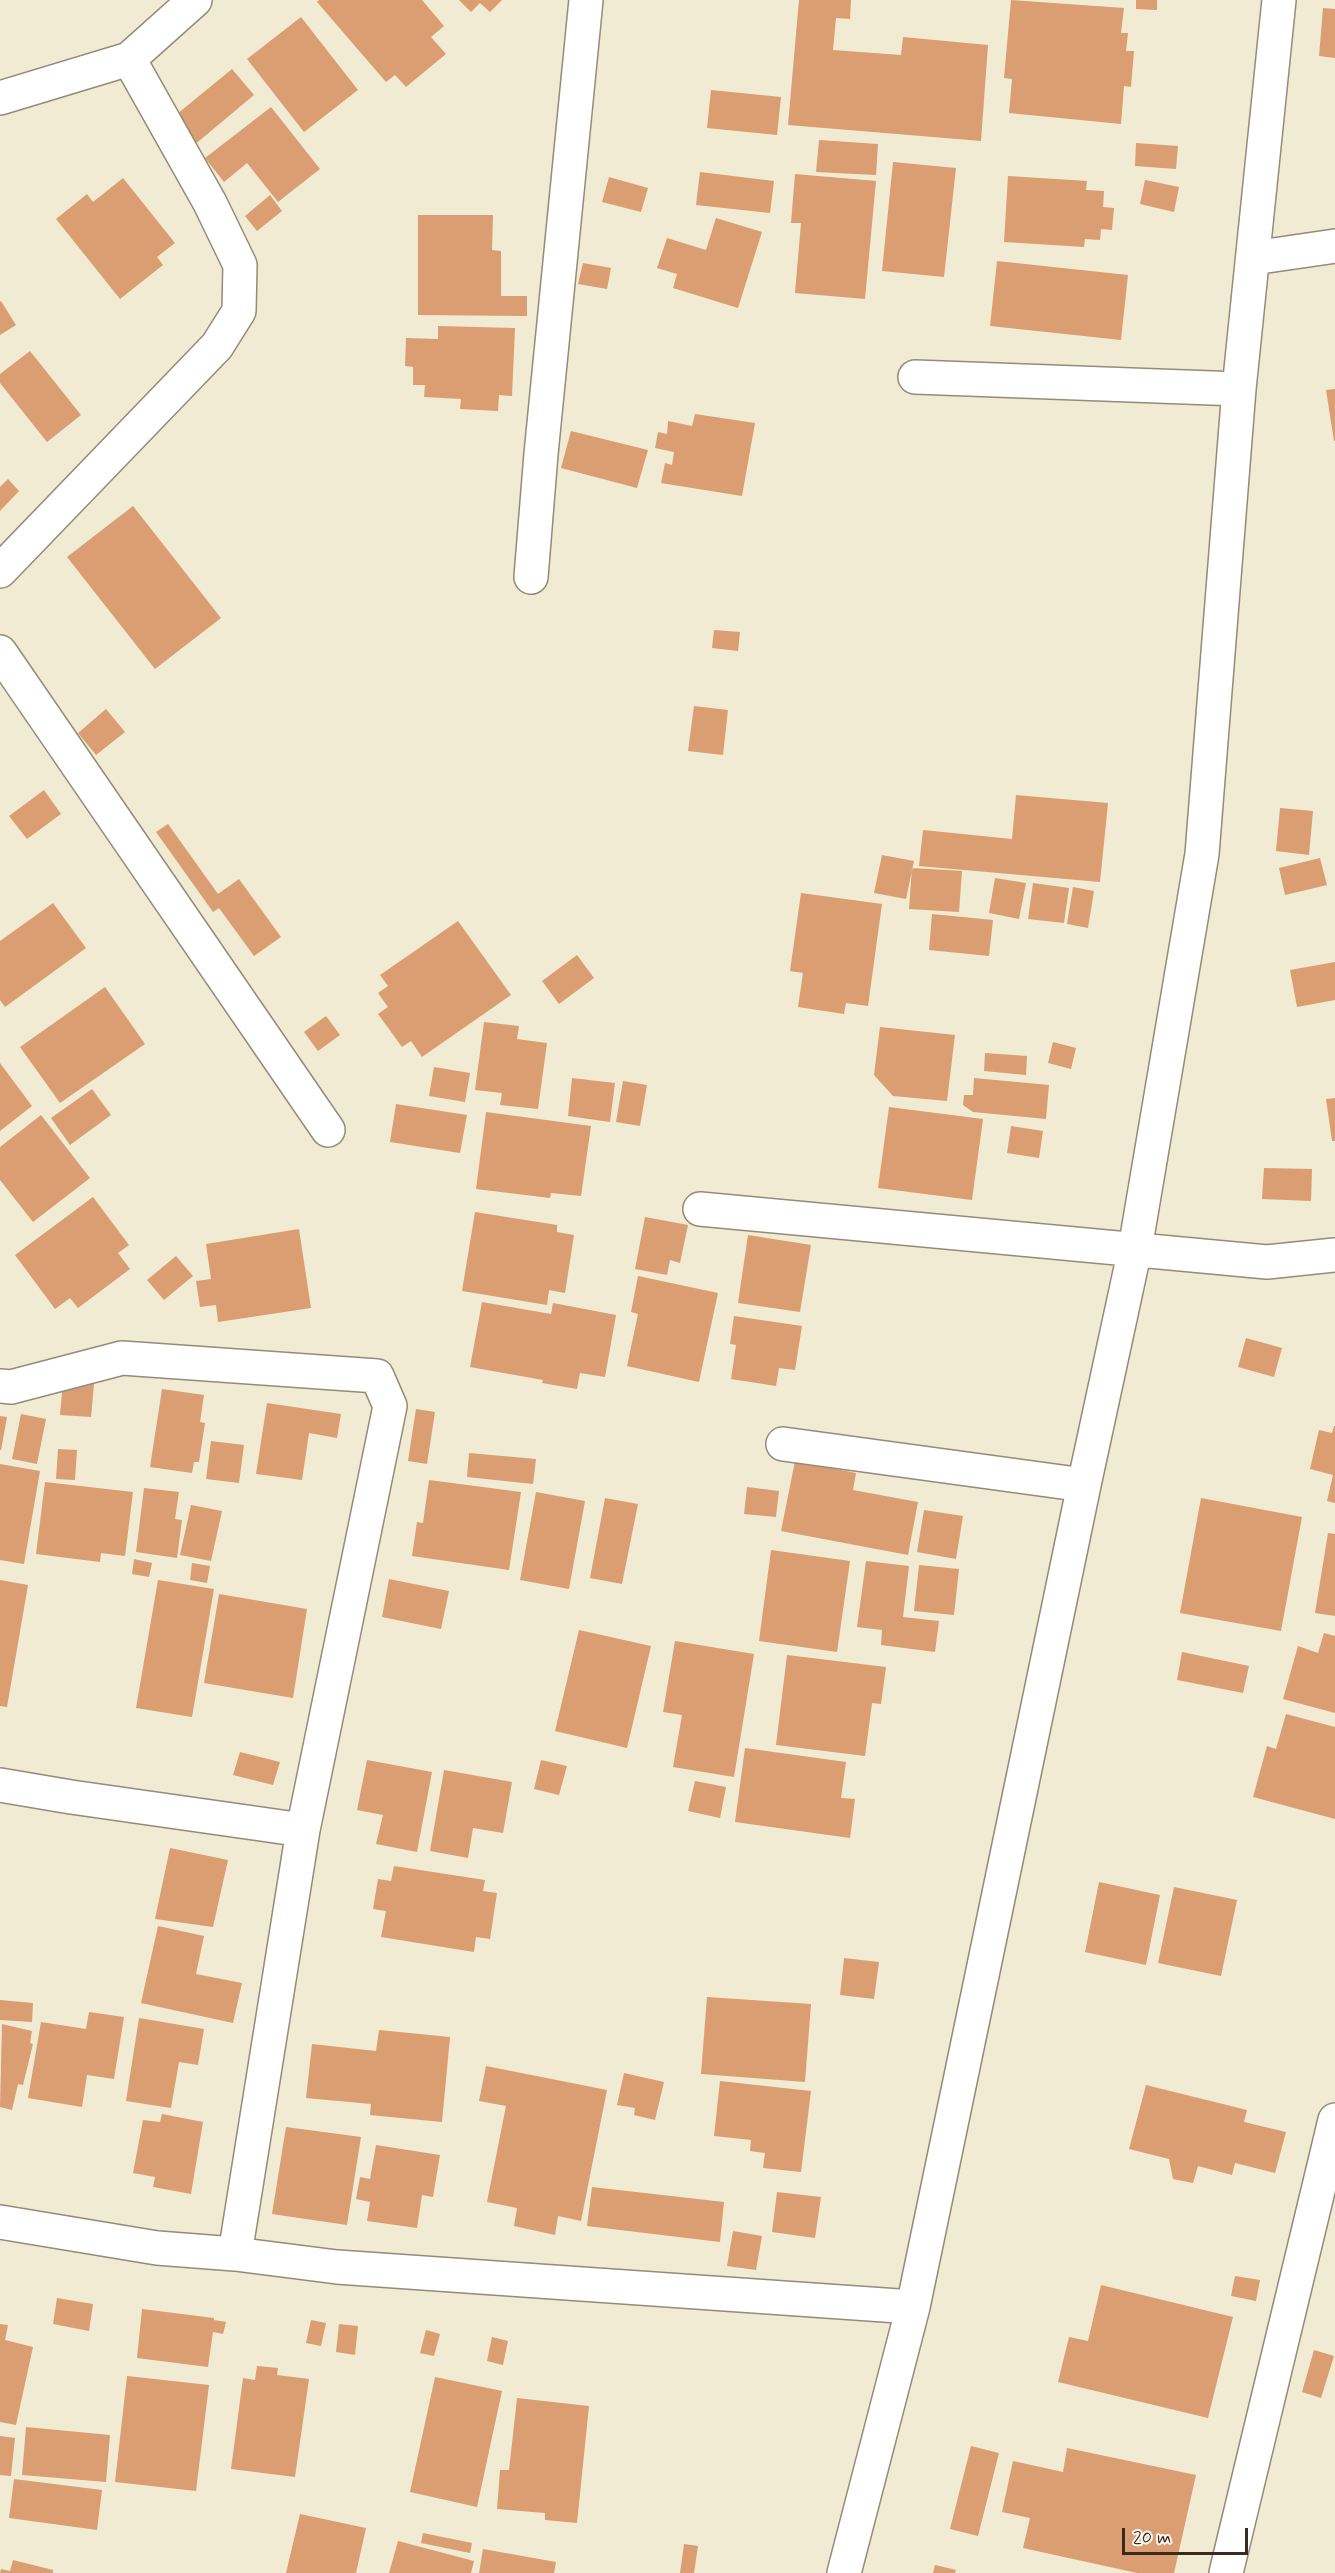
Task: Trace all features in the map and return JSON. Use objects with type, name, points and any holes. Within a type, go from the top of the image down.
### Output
[{"type":"street","points":[[0,98],[129,59],[195,0]]},
{"type":"street","points":[[531,577],[540,454],[586,0]]},
{"type":"street","points":[[844,2573],[913,2307],[1083,1485],[1135,1249],[1202,854],[1239,389],[1279,0]]},
{"type":"street","points":[[0,571],[217,346],[239,311],[240,265],[210,203],[129,59]]},
{"type":"street","points":[[1253,258],[1335,246]]},
{"type":"street","points":[[915,377],[1239,389]]},
{"type":"street","points":[[0,652],[328,1130]]},
{"type":"street","points":[[700,1209],[1267,1262],[1335,1255]]},
{"type":"street","points":[[0,1386],[11,1387],[122,1358],[377,1376],[390,1406],[303,1830],[235,2254]]},
{"type":"street","points":[[783,1444],[1083,1485]]},
{"type":"street","points":[[0,1785],[303,1830]]},
{"type":"street","points":[[1227,2573],[1335,2120]]},
{"type":"street","points":[[0,2222],[157,2248],[235,2254],[337,2268],[913,2307]]},
{"type":"building","points":[[319,0],[422,0],[444,26],[431,37],[446,54],[406,87],[395,75],[386,82],[317,2]]},
{"type":"building","points":[[459,0],[502,0],[490,12],[480,3],[471,12]]},
{"type":"building","points":[[799,0],[851,0],[850,19],[836,18],[833,50],[901,55],[903,37],[988,45],[981,141],[788,125]]},
{"type":"building","points":[[1011,0],[1124,8],[1121,33],[1128,33],[1126,51],[1134,51],[1131,87],[1124,86],[1121,124],[1009,113],[1012,79],[1004,78]]},
{"type":"building","points":[[1136,0],[1157,0],[1157,10],[1136,9]]},
{"type":"building","points":[[1323,8],[1335,9],[1335,58],[1319,56]]},
{"type":"building","points":[[301,17],[358,90],[304,132],[247,59]]},
{"type":"building","points":[[232,69],[254,95],[193,146],[171,119]]},
{"type":"building","points":[[711,90],[781,97],[777,135],[707,128]]},
{"type":"building","points":[[271,107],[320,169],[278,202],[247,163],[224,182],[205,158]]},
{"type":"building","points":[[819,140],[878,144],[876,175],[816,172]]},
{"type":"building","points":[[1136,143],[1178,146],[1176,169],[1135,166]]},
{"type":"building","points":[[893,162],[956,168],[944,277],[882,271]]},
{"type":"building","points":[[700,172],[774,181],[770,213],[696,205]]},
{"type":"building","points":[[795,174],[876,181],[865,299],[795,293],[801,223],[791,223]]},
{"type":"building","points":[[1008,176],[1087,181],[1086,190],[1104,191],[1103,207],[1114,208],[1112,230],[1101,229],[1100,240],[1085,239],[1084,247],[1004,242]]},
{"type":"building","points":[[609,177],[648,188],[641,212],[602,202]]},
{"type":"building","points":[[123,178],[175,243],[157,257],[163,265],[120,299],[56,219],[87,194],[93,202]]},
{"type":"building","points":[[1145,180],[1179,187],[1174,212],[1140,204]]},
{"type":"building","points":[[270,195],[282,211],[257,231],[245,216]]},
{"type":"building","points":[[418,215],[493,215],[492,250],[501,251],[501,296],[527,296],[527,316],[418,315]]},
{"type":"building","points":[[716,218],[762,232],[738,308],[673,288],[677,274],[657,268],[667,238],[706,250]]},
{"type":"building","points":[[997,261],[1128,275],[1121,340],[990,326]]},
{"type":"building","points":[[583,263],[611,268],[607,289],[578,284]]},
{"type":"building","points":[[0,302],[16,325],[0,335]]},
{"type":"building","points":[[438,326],[515,328],[512,396],[499,395],[498,411],[460,409],[461,399],[424,397],[425,385],[413,385],[413,367],[405,366],[406,338],[438,339]]},
{"type":"building","points":[[30,351],[81,415],[47,442],[0,383],[0,374]]},
{"type":"building","points":[[1335,389],[1335,441],[1334,441],[1326,390]]},
{"type":"building","points":[[695,414],[755,423],[742,496],[661,483],[665,463],[672,465],[674,452],[655,448],[658,432],[667,434],[668,421],[692,426]]},
{"type":"building","points":[[571,431],[648,450],[637,488],[561,468]]},
{"type":"building","points":[[8,479],[19,491],[0,511],[0,487]]},
{"type":"building","points":[[133,506],[221,618],[155,669],[67,557]]},
{"type":"building","points":[[714,630],[740,632],[738,651],[712,648]]},
{"type":"building","points":[[694,706],[728,710],[723,755],[688,751]]},
{"type":"building","points":[[106,709],[125,732],[96,755],[78,733]]},
{"type":"building","points":[[44,790],[61,814],[27,839],[9,816]]},
{"type":"building","points":[[1016,795],[1108,803],[1100,882],[919,866],[923,830],[1012,839]]},
{"type":"building","points":[[1280,808],[1313,811],[1309,855],[1276,851]]},
{"type":"building","points":[[168,824],[218,894],[239,879],[281,937],[254,956],[219,908],[213,912],[156,832]]},
{"type":"building","points":[[882,855],[914,861],[906,899],[874,893]]},
{"type":"building","points":[[1320,858],[1327,885],[1285,895],[1279,868]]},
{"type":"building","points":[[912,868],[962,871],[959,912],[909,909]]},
{"type":"building","points":[[995,878],[1026,883],[1019,919],[989,913]]},
{"type":"building","points":[[1033,883],[1069,888],[1064,923],[1028,919]]},
{"type":"building","points":[[1073,887],[1094,891],[1088,928],[1067,924]]},
{"type":"building","points":[[801,893],[882,904],[868,1006],[846,1003],[844,1014],[798,1007],[803,973],[790,971]]},
{"type":"building","points":[[53,903],[86,948],[5,1007],[0,1000],[0,941]]},
{"type":"building","points":[[932,914],[993,920],[989,956],[929,950]]},
{"type":"building","points":[[458,921],[511,995],[422,1057],[411,1041],[402,1047],[378,1014],[388,1007],[378,993],[388,986],[380,975]]},
{"type":"building","points":[[577,955],[594,978],[559,1004],[542,981]]},
{"type":"building","points":[[1335,962],[1335,1000],[1297,1007],[1290,970]]},
{"type":"building","points":[[105,987],[145,1044],[60,1103],[20,1047]]},
{"type":"building","points":[[326,1016],[340,1035],[318,1051],[304,1032]]},
{"type":"building","points":[[484,1022],[519,1026],[517,1039],[547,1043],[538,1109],[500,1105],[502,1093],[475,1090]]},
{"type":"building","points":[[880,1027],[955,1035],[947,1101],[893,1096],[874,1075]]},
{"type":"building","points":[[1053,1042],[1076,1048],[1071,1069],[1048,1063]]},
{"type":"building","points":[[985,1053],[1027,1056],[1026,1075],[984,1071]]},
{"type":"building","points":[[0,1063],[32,1106],[0,1131]]},
{"type":"building","points":[[434,1067],[470,1073],[465,1102],[429,1096]]},
{"type":"building","points":[[572,1078],[615,1083],[610,1122],[568,1116]]},
{"type":"building","points":[[974,1078],[1049,1085],[1046,1119],[973,1112],[963,1105],[964,1095],[973,1095]]},
{"type":"building","points":[[623,1081],[647,1085],[640,1126],[616,1122]]},
{"type":"building","points":[[92,1089],[111,1115],[70,1145],[51,1118]]},
{"type":"building","points":[[1335,1098],[1335,1141],[1332,1141],[1326,1099]]},
{"type":"building","points":[[396,1104],[467,1115],[460,1153],[390,1142]]},
{"type":"building","points":[[889,1107],[983,1119],[972,1200],[878,1188]]},
{"type":"building","points":[[486,1112],[591,1126],[581,1196],[551,1193],[550,1198],[476,1189]]},
{"type":"building","points":[[41,1115],[90,1178],[33,1222],[0,1180],[0,1147]]},
{"type":"building","points":[[1011,1126],[1043,1131],[1039,1158],[1007,1153]]},
{"type":"building","points":[[1264,1168],[1312,1169],[1311,1201],[1262,1199]]},
{"type":"building","points":[[93,1197],[129,1245],[118,1253],[130,1269],[78,1308],[70,1298],[55,1309],[15,1255]]},
{"type":"building","points":[[475,1212],[557,1225],[557,1232],[574,1235],[565,1293],[549,1290],[547,1305],[462,1291]]},
{"type":"building","points":[[645,1217],[688,1225],[680,1263],[670,1260],[667,1275],[635,1269]]},
{"type":"building","points":[[299,1229],[311,1308],[218,1322],[216,1305],[200,1307],[196,1281],[211,1279],[206,1244]]},
{"type":"building","points":[[748,1235],[811,1245],[800,1312],[738,1303]]},
{"type":"building","points":[[176,1256],[193,1276],[164,1300],[147,1280]]},
{"type":"building","points":[[638,1276],[718,1293],[699,1382],[627,1366],[638,1314],[631,1312]]},
{"type":"building","points":[[482,1302],[551,1314],[553,1303],[616,1315],[605,1377],[580,1373],[577,1389],[542,1383],[543,1380],[470,1367]]},
{"type":"building","points":[[734,1316],[802,1326],[795,1370],[779,1368],[776,1386],[731,1379],[736,1345],[730,1344]]},
{"type":"building","points":[[1246,1338],[1282,1348],[1274,1377],[1238,1367]]},
{"type":"building","points":[[63,1382],[94,1384],[91,1417],[60,1415]]},
{"type":"building","points":[[162,1389],[204,1395],[200,1422],[205,1423],[199,1462],[194,1462],[192,1473],[150,1467]]},
{"type":"building","points":[[267,1403],[341,1414],[337,1438],[309,1433],[302,1480],[256,1474]]},
{"type":"building","points":[[416,1409],[435,1412],[427,1464],[408,1461]]},
{"type":"building","points":[[21,1414],[46,1419],[37,1464],[12,1459]]},
{"type":"building","points":[[0,1416],[7,1417],[1,1450],[0,1450]]},
{"type":"building","points":[[1334,1426],[1335,1503],[1327,1501],[1333,1475],[1310,1469],[1319,1430],[1332,1433]]},
{"type":"building","points":[[211,1441],[244,1445],[239,1483],[206,1479]]},
{"type":"building","points":[[58,1449],[77,1450],[75,1480],[56,1479]]},
{"type":"building","points":[[469,1453],[536,1459],[533,1484],[467,1477]]},
{"type":"building","points":[[795,1461],[856,1473],[853,1490],[918,1502],[908,1555],[781,1531]]},
{"type":"building","points":[[0,1464],[40,1471],[24,1564],[0,1560]]},
{"type":"building","points":[[429,1480],[521,1492],[509,1570],[412,1556],[417,1522],[423,1523]]},
{"type":"building","points":[[45,1482],[133,1492],[125,1556],[101,1553],[100,1562],[36,1554]]},
{"type":"building","points":[[747,1487],[779,1491],[776,1517],[744,1514]]},
{"type":"building","points":[[144,1488],[179,1492],[175,1519],[182,1520],[177,1558],[136,1552]]},
{"type":"building","points":[[536,1492],[585,1501],[569,1589],[520,1580]]},
{"type":"building","points":[[605,1498],[638,1504],[622,1584],[590,1578]]},
{"type":"building","points":[[1201,1498],[1302,1517],[1281,1631],[1180,1613]]},
{"type":"building","points":[[191,1505],[222,1511],[211,1561],[180,1555]]},
{"type":"building","points":[[924,1510],[963,1516],[956,1559],[917,1552]]},
{"type":"building","points":[[1328,1533],[1335,1534],[1335,1616],[1315,1613]]},
{"type":"building","points":[[771,1550],[850,1561],[837,1652],[759,1641]]},
{"type":"building","points":[[134,1559],[152,1563],[149,1577],[132,1574]]},
{"type":"building","points":[[866,1561],[909,1566],[903,1617],[939,1621],[935,1652],[881,1645],[882,1630],[857,1627]]},
{"type":"building","points":[[192,1563],[210,1566],[207,1583],[190,1580]]},
{"type":"building","points":[[919,1565],[959,1569],[954,1615],[914,1611]]},
{"type":"building","points":[[389,1579],[449,1591],[441,1629],[382,1617]]},
{"type":"building","points":[[0,1580],[28,1585],[7,1707],[0,1706]]},
{"type":"building","points":[[158,1580],[214,1589],[192,1717],[136,1708]]},
{"type":"building","points":[[219,1594],[307,1609],[293,1698],[204,1683]]},
{"type":"building","points":[[579,1630],[651,1646],[627,1748],[555,1731]]},
{"type":"building","points":[[1324,1633],[1335,1636],[1335,1713],[1283,1699],[1298,1646],[1318,1653]]},
{"type":"building","points":[[675,1641],[754,1654],[734,1777],[673,1767],[682,1715],[663,1712]]},
{"type":"building","points":[[1182,1652],[1249,1666],[1243,1693],[1177,1680]]},
{"type":"building","points":[[787,1655],[886,1667],[881,1704],[872,1703],[865,1756],[776,1745]]},
{"type":"building","points":[[1286,1714],[1335,1727],[1335,1819],[1253,1797],[1267,1746],[1276,1749]]},
{"type":"building","points":[[745,1748],[846,1762],[841,1798],[855,1799],[850,1838],[735,1822]]},
{"type":"building","points":[[240,1752],[280,1762],[273,1785],[233,1775]]},
{"type":"building","points":[[367,1760],[432,1772],[417,1852],[376,1844],[383,1815],[357,1810]]},
{"type":"building","points":[[541,1760],[567,1766],[559,1795],[534,1789]]},
{"type":"building","points":[[444,1770],[512,1782],[503,1833],[473,1828],[468,1858],[430,1851]]},
{"type":"building","points":[[695,1781],[726,1787],[720,1818],[688,1811]]},
{"type":"building","points":[[170,1848],[228,1860],[213,1927],[155,1919]]},
{"type":"building","points":[[394,1866],[485,1880],[483,1891],[497,1893],[490,1939],[476,1937],[474,1952],[381,1937],[386,1911],[373,1909],[378,1879],[391,1881]]},
{"type":"building","points":[[1099,1882],[1160,1895],[1146,1965],[1085,1952]]},
{"type":"building","points":[[1174,1887],[1237,1900],[1221,1976],[1158,1963]]},
{"type":"building","points":[[158,1926],[204,1936],[196,1974],[242,1983],[233,2023],[141,2003]]},
{"type":"building","points":[[844,1958],[879,1962],[874,1999],[840,1995]]},
{"type":"building","points":[[707,1997],[811,2004],[805,2082],[701,2074]]},
{"type":"building","points":[[0,2000],[33,2003],[32,2022],[0,2020]]},
{"type":"building","points":[[89,2012],[124,2017],[114,2079],[87,2075],[82,2107],[28,2098],[41,2022],[86,2029]]},
{"type":"building","points":[[139,2018],[204,2029],[198,2065],[179,2062],[171,2108],[126,2101]]},
{"type":"building","points":[[2,2024],[32,2031],[30,2043],[33,2044],[23,2085],[18,2084],[12,2110],[0,2107]]},
{"type":"building","points":[[379,2030],[450,2037],[442,2122],[370,2115],[371,2104],[306,2098],[312,2044],[376,2051]]},
{"type":"building","points":[[486,2066],[607,2090],[581,2221],[558,2216],[555,2235],[514,2226],[517,2208],[487,2202],[506,2106],[479,2101]]},
{"type":"building","points":[[624,2073],[664,2082],[655,2120],[634,2115],[635,2108],[617,2105]]},
{"type":"building","points":[[720,2081],[811,2091],[801,2172],[763,2168],[765,2153],[750,2151],[751,2140],[714,2136]]},
{"type":"building","points":[[1146,2085],[1247,2110],[1244,2122],[1286,2132],[1275,2173],[1235,2163],[1232,2175],[1198,2166],[1193,2183],[1173,2179],[1169,2159],[1129,2149]]},
{"type":"building","points":[[162,2114],[203,2122],[191,2194],[153,2187],[155,2177],[133,2173],[143,2120],[160,2122]]},
{"type":"building","points":[[286,2127],[361,2137],[347,2225],[272,2214]]},
{"type":"building","points":[[376,2145],[440,2155],[433,2197],[422,2195],[417,2228],[367,2221],[370,2202],[356,2199],[360,2177],[370,2179]]},
{"type":"building","points":[[592,2187],[724,2202],[720,2242],[587,2226]]},
{"type":"building","points":[[777,2192],[821,2197],[815,2238],[772,2232]]},
{"type":"building","points":[[733,2231],[762,2236],[756,2270],[727,2266]]},
{"type":"building","points":[[1235,2276],[1260,2280],[1256,2301],[1231,2296]]},
{"type":"building","points":[[1101,2285],[1233,2317],[1208,2418],[1058,2382],[1069,2337],[1088,2341]]},
{"type":"building","points":[[57,2298],[93,2304],[89,2331],[53,2324]]},
{"type":"building","points":[[142,2309],[214,2318],[214,2320],[226,2322],[223,2334],[213,2332],[208,2367],[137,2358]]},
{"type":"building","points":[[311,2320],[326,2323],[321,2346],[306,2343]]},
{"type":"building","points":[[0,2324],[8,2325],[5,2340],[33,2347],[16,2425],[0,2422]]},
{"type":"building","points":[[339,2324],[358,2326],[355,2355],[336,2352]]},
{"type":"building","points":[[426,2330],[440,2334],[434,2356],[420,2353]]},
{"type":"building","points":[[492,2337],[508,2341],[503,2365],[487,2361]]},
{"type":"building","points":[[1314,2350],[1334,2356],[1321,2398],[1302,2392]]},
{"type":"building","points":[[257,2366],[278,2368],[277,2375],[309,2379],[295,2477],[231,2469],[243,2378],[255,2380]]},
{"type":"building","points":[[127,2376],[209,2385],[196,2491],[115,2482]]},
{"type":"building","points":[[435,2377],[502,2391],[477,2507],[410,2492]]},
{"type":"building","points":[[517,2398],[589,2406],[577,2523],[545,2520],[545,2513],[497,2509],[500,2470],[509,2470]]},
{"type":"building","points":[[26,2427],[110,2435],[106,2482],[22,2475]]},
{"type":"building","points":[[0,2436],[15,2438],[11,2476],[0,2475]]},
{"type":"building","points":[[971,2446],[999,2453],[978,2536],[950,2529]]},
{"type":"building","points":[[1067,2448],[1196,2475],[1174,2573],[1137,2573],[1023,2548],[1030,2518],[1002,2512],[1013,2461],[1063,2472]]},
{"type":"building","points":[[14,2479],[102,2490],[97,2530],[9,2518]]},
{"type":"building","points":[[300,2514],[366,2528],[356,2573],[286,2573]]},
{"type":"building","points":[[423,2533],[472,2543],[470,2553],[421,2543]]},
{"type":"building","points":[[398,2541],[474,2561],[471,2573],[389,2573]]},
{"type":"building","points":[[684,2544],[698,2546],[694,2573],[680,2573]]},
{"type":"building","points":[[483,2549],[556,2562],[554,2573],[479,2573]]},
{"type":"building","points":[[13,2560],[53,2570],[53,2573],[0,2573],[1,2569],[10,2571]]},
{"type":"building","points":[[935,2565],[956,2570],[955,2573],[933,2573]]}]
